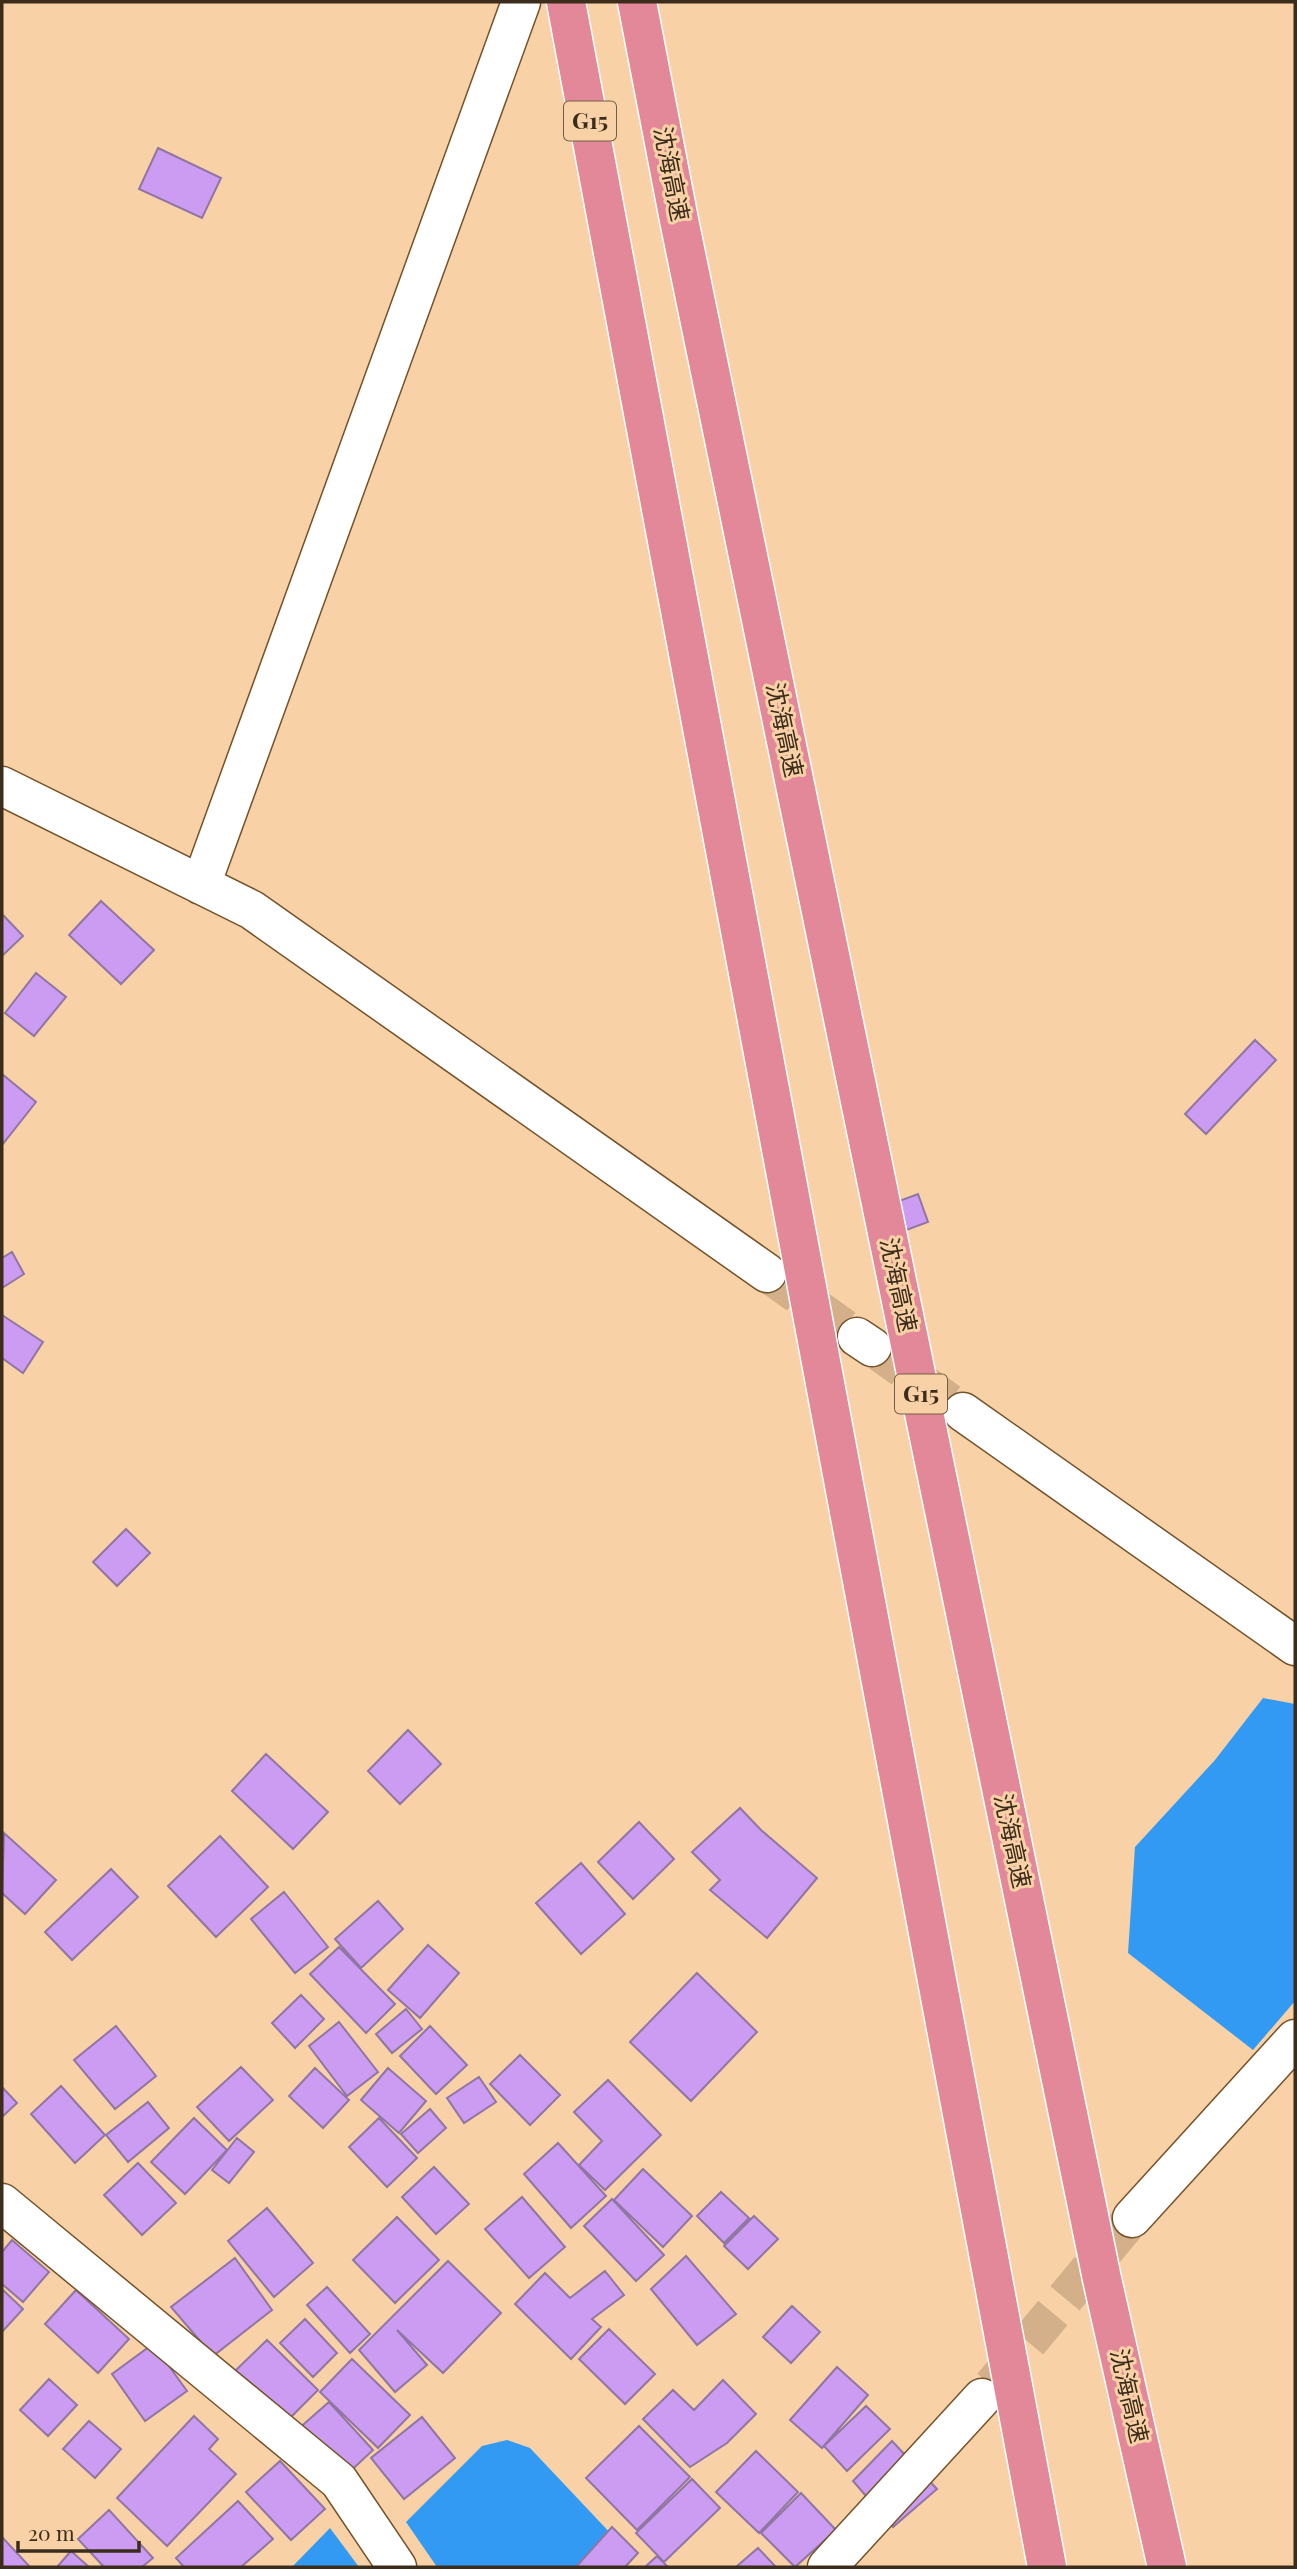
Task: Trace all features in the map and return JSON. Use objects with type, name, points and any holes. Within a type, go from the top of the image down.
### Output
[{"type":"highway","name":"G15","points":[[566,2],[613,240],[1047,2567]]},
{"type":"highway","name":"沈海高速","points":[[637,2],[679,220],[1102,2278],[1167,2567]]},
{"type":"street","points":[[201,885],[521,2]]},
{"type":"street","points":[[2,786],[252,910],[767,1273]]},
{"type":"street","points":[[963,1412],[1295,1646]]},
{"type":"street","points":[[1132,2218],[1295,2039]]},
{"type":"street","points":[[2,2203],[339,2481],[397,2567]]},
{"type":"street","points":[[827,2567],[982,2398]]},
{"type":"water","points":[[1263,1698],[1295,1704],[1295,2001],[1253,2050],[1128,1953],[1135,1847],[1215,1760]]},
{"type":"water","points":[[507,2440],[530,2448],[614,2537],[582,2567],[437,2567],[406,2522],[482,2446]]},
{"type":"water","points":[[330,2528],[359,2567],[292,2567]]},
{"type":"building","points":[[158,148],[221,178],[202,218],[139,189]]},
{"type":"building","points":[[101,901],[154,950],[121,984],[69,935]]},
{"type":"building","points":[[2,914],[23,936],[2,956]]},
{"type":"building","points":[[36,973],[66,997],[34,1036],[5,1013]]},
{"type":"building","points":[[1255,1040],[1276,1060],[1206,1134],[1185,1114]]},
{"type":"building","points":[[2,1074],[36,1102],[2,1145]]},
{"type":"building","points":[[918,1194],[928,1222],[877,1241],[867,1213]]},
{"type":"building","points":[[12,1252],[24,1274],[2,1288],[2,1258]]},
{"type":"building","points":[[2,1315],[43,1342],[23,1373],[2,1358]]},
{"type":"building","points":[[126,1529],[150,1553],[117,1586],[93,1562]]},
{"type":"building","points":[[408,1730],[441,1764],[400,1804],[368,1771]]},
{"type":"building","points":[[266,1754],[328,1812],[293,1849],[232,1791]]},
{"type":"building","points":[[740,1808],[761,1830],[817,1878],[767,1938],[710,1890],[720,1880],[692,1852]]},
{"type":"building","points":[[639,1822],[674,1859],[633,1899],[598,1862]]},
{"type":"building","points":[[4,1833],[56,1880],[25,1914],[2,1893]]},
{"type":"building","points":[[220,1836],[268,1887],[216,1937],[168,1886]]},
{"type":"building","points":[[581,1863],[625,1914],[581,1954],[536,1903]]},
{"type":"building","points":[[111,1869],[138,1897],[72,1960],[45,1932]]},
{"type":"building","points":[[284,1892],[328,1947],[295,1973],[251,1919]]},
{"type":"building","points":[[378,1901],[403,1929],[361,1968],[335,1939]]},
{"type":"building","points":[[428,1945],[459,1973],[420,2018],[388,1990]]},
{"type":"building","points":[[339,1947],[395,2004],[366,2033],[310,1974]]},
{"type":"building","points":[[697,1973],[757,2032],[691,2101],[630,2042]]},
{"type":"building","points":[[301,1995],[324,2019],[295,2048],[272,2023]]},
{"type":"building","points":[[406,2009],[422,2029],[392,2053],[376,2034]]},
{"type":"building","points":[[339,2022],[378,2072],[347,2096],[309,2046]]},
{"type":"building","points":[[116,2026],[156,2076],[115,2109],[74,2060]]},
{"type":"building","points":[[430,2026],[467,2065],[436,2094],[400,2056]]},
{"type":"building","points":[[520,2055],[560,2095],[530,2125],[490,2084]]},
{"type":"building","points":[[241,2067],[273,2100],[229,2141],[197,2107]]},
{"type":"building","points":[[315,2068],[349,2100],[323,2128],[289,2096]]},
{"type":"building","points":[[388,2068],[426,2101],[399,2133],[361,2100]]},
{"type":"building","points":[[479,2077],[496,2102],[464,2123],[447,2098]]},
{"type":"building","points":[[608,2080],[661,2135],[605,2190],[579,2165],[602,2141],[574,2112]]},
{"type":"building","points":[[61,2086],[105,2135],[75,2163],[31,2114]]},
{"type":"building","points":[[2,2087],[17,2103],[2,2117]]},
{"type":"building","points":[[148,2102],[169,2128],[128,2162],[106,2135]]},
{"type":"building","points":[[430,2109],[446,2128],[418,2153],[401,2134]]},
{"type":"building","points":[[194,2118],[227,2150],[185,2194],[151,2162]]},
{"type":"building","points":[[379,2118],[417,2158],[387,2187],[349,2147]]},
{"type":"building","points":[[237,2138],[254,2152],[229,2183],[212,2170]]},
{"type":"building","points":[[558,2143],[606,2196],[571,2228],[524,2174]]},
{"type":"building","points":[[138,2163],[176,2203],[142,2235],[104,2195]]},
{"type":"building","points":[[434,2167],[469,2204],[436,2234],[402,2197]]},
{"type":"building","points":[[643,2169],[692,2216],[663,2247],[614,2200]]},
{"type":"building","points":[[721,2192],[749,2218],[724,2243],[697,2216]]},
{"type":"building","points":[[522,2197],[565,2247],[529,2278],[485,2229]]},
{"type":"building","points":[[612,2199],[664,2255],[636,2281],[584,2226]]},
{"type":"building","points":[[267,2208],[313,2263],[274,2297],[228,2241]]},
{"type":"building","points":[[754,2216],[778,2239],[748,2269],[724,2246]]},
{"type":"building","points":[[397,2217],[439,2260],[395,2303],[353,2260]]},
{"type":"building","points":[[12,2240],[49,2272],[23,2302],[2,2284],[2,2252]]},
{"type":"building","points":[[686,2256],[736,2314],[697,2345],[651,2289]]},
{"type":"building","points":[[235,2258],[272,2310],[213,2356],[171,2307]]},
{"type":"building","points":[[448,2261],[501,2313],[443,2373],[397,2330],[427,2365],[395,2392],[359,2350]]},
{"type":"building","points":[[605,2271],[624,2295],[592,2319],[601,2327],[571,2359],[515,2304],[545,2273],[570,2298]]},
{"type":"building","points":[[327,2287],[370,2334],[350,2353],[307,2305]]},
{"type":"building","points":[[2,2289],[23,2309],[2,2332]]},
{"type":"building","points":[[76,2290],[129,2339],[98,2373],[45,2324]]},
{"type":"building","points":[[792,2306],[820,2332],[791,2363],[763,2337]]},
{"type":"building","points":[[305,2319],[337,2353],[313,2377],[280,2343]]},
{"type":"building","points":[[609,2329],[655,2374],[625,2404],[579,2359]]},
{"type":"building","points":[[267,2340],[318,2390],[285,2423],[234,2372]]},
{"type":"building","points":[[153,2344],[187,2391],[145,2421],[112,2374]]},
{"type":"building","points":[[352,2359],[410,2415],[378,2448],[320,2392]]},
{"type":"building","points":[[837,2367],[868,2395],[822,2448],[790,2420]]},
{"type":"building","points":[[49,2379],[77,2405],[48,2436],[20,2410]]},
{"type":"building","points":[[723,2380],[756,2414],[727,2443],[690,2467],[643,2419],[673,2390],[694,2410]]},
{"type":"building","points":[[329,2402],[373,2450],[342,2479],[297,2430]]},
{"type":"building","points":[[866,2406],[890,2429],[847,2471],[824,2446]]},
{"type":"building","points":[[194,2416],[218,2439],[209,2449],[236,2474],[167,2546],[117,2498]]},
{"type":"building","points":[[422,2417],[455,2458],[404,2499],[371,2458]]},
{"type":"building","points":[[89,2421],[121,2449],[95,2478],[63,2449]]},
{"type":"building","points":[[639,2426],[690,2477],[637,2530],[586,2478]]},
{"type":"building","points":[[892,2441],[937,2489],[893,2527],[853,2481]]},
{"type":"building","points":[[756,2451],[798,2492],[759,2533],[716,2492]]},
{"type":"building","points":[[280,2461],[325,2509],[291,2540],[246,2492]]},
{"type":"building","points":[[692,2479],[720,2508],[664,2562],[636,2533]]},
{"type":"building","points":[[801,2493],[836,2530],[795,2567],[761,2533]]},
{"type":"building","points":[[238,2501],[273,2539],[241,2567],[184,2567],[176,2558]]},
{"type":"building","points":[[109,2510],[153,2558],[142,2567],[104,2567],[78,2539]]},
{"type":"building","points":[[612,2527],[638,2553],[625,2567],[576,2567]]},
{"type":"building","points":[[2,2537],[30,2567],[2,2567]]},
{"type":"building","points":[[758,2548],[776,2567],[736,2567]]},
{"type":"building","points":[[71,2551],[89,2567],[57,2567]]},
{"type":"building","points":[[657,2556],[668,2567],[645,2567]]},
{"type":"tunnel","points":[[767,1273],[857,1337]]},
{"type":"tunnel","points":[[872,1347],[963,1412]]},
{"type":"tunnel","points":[[992,2386],[1132,2218]]}]
